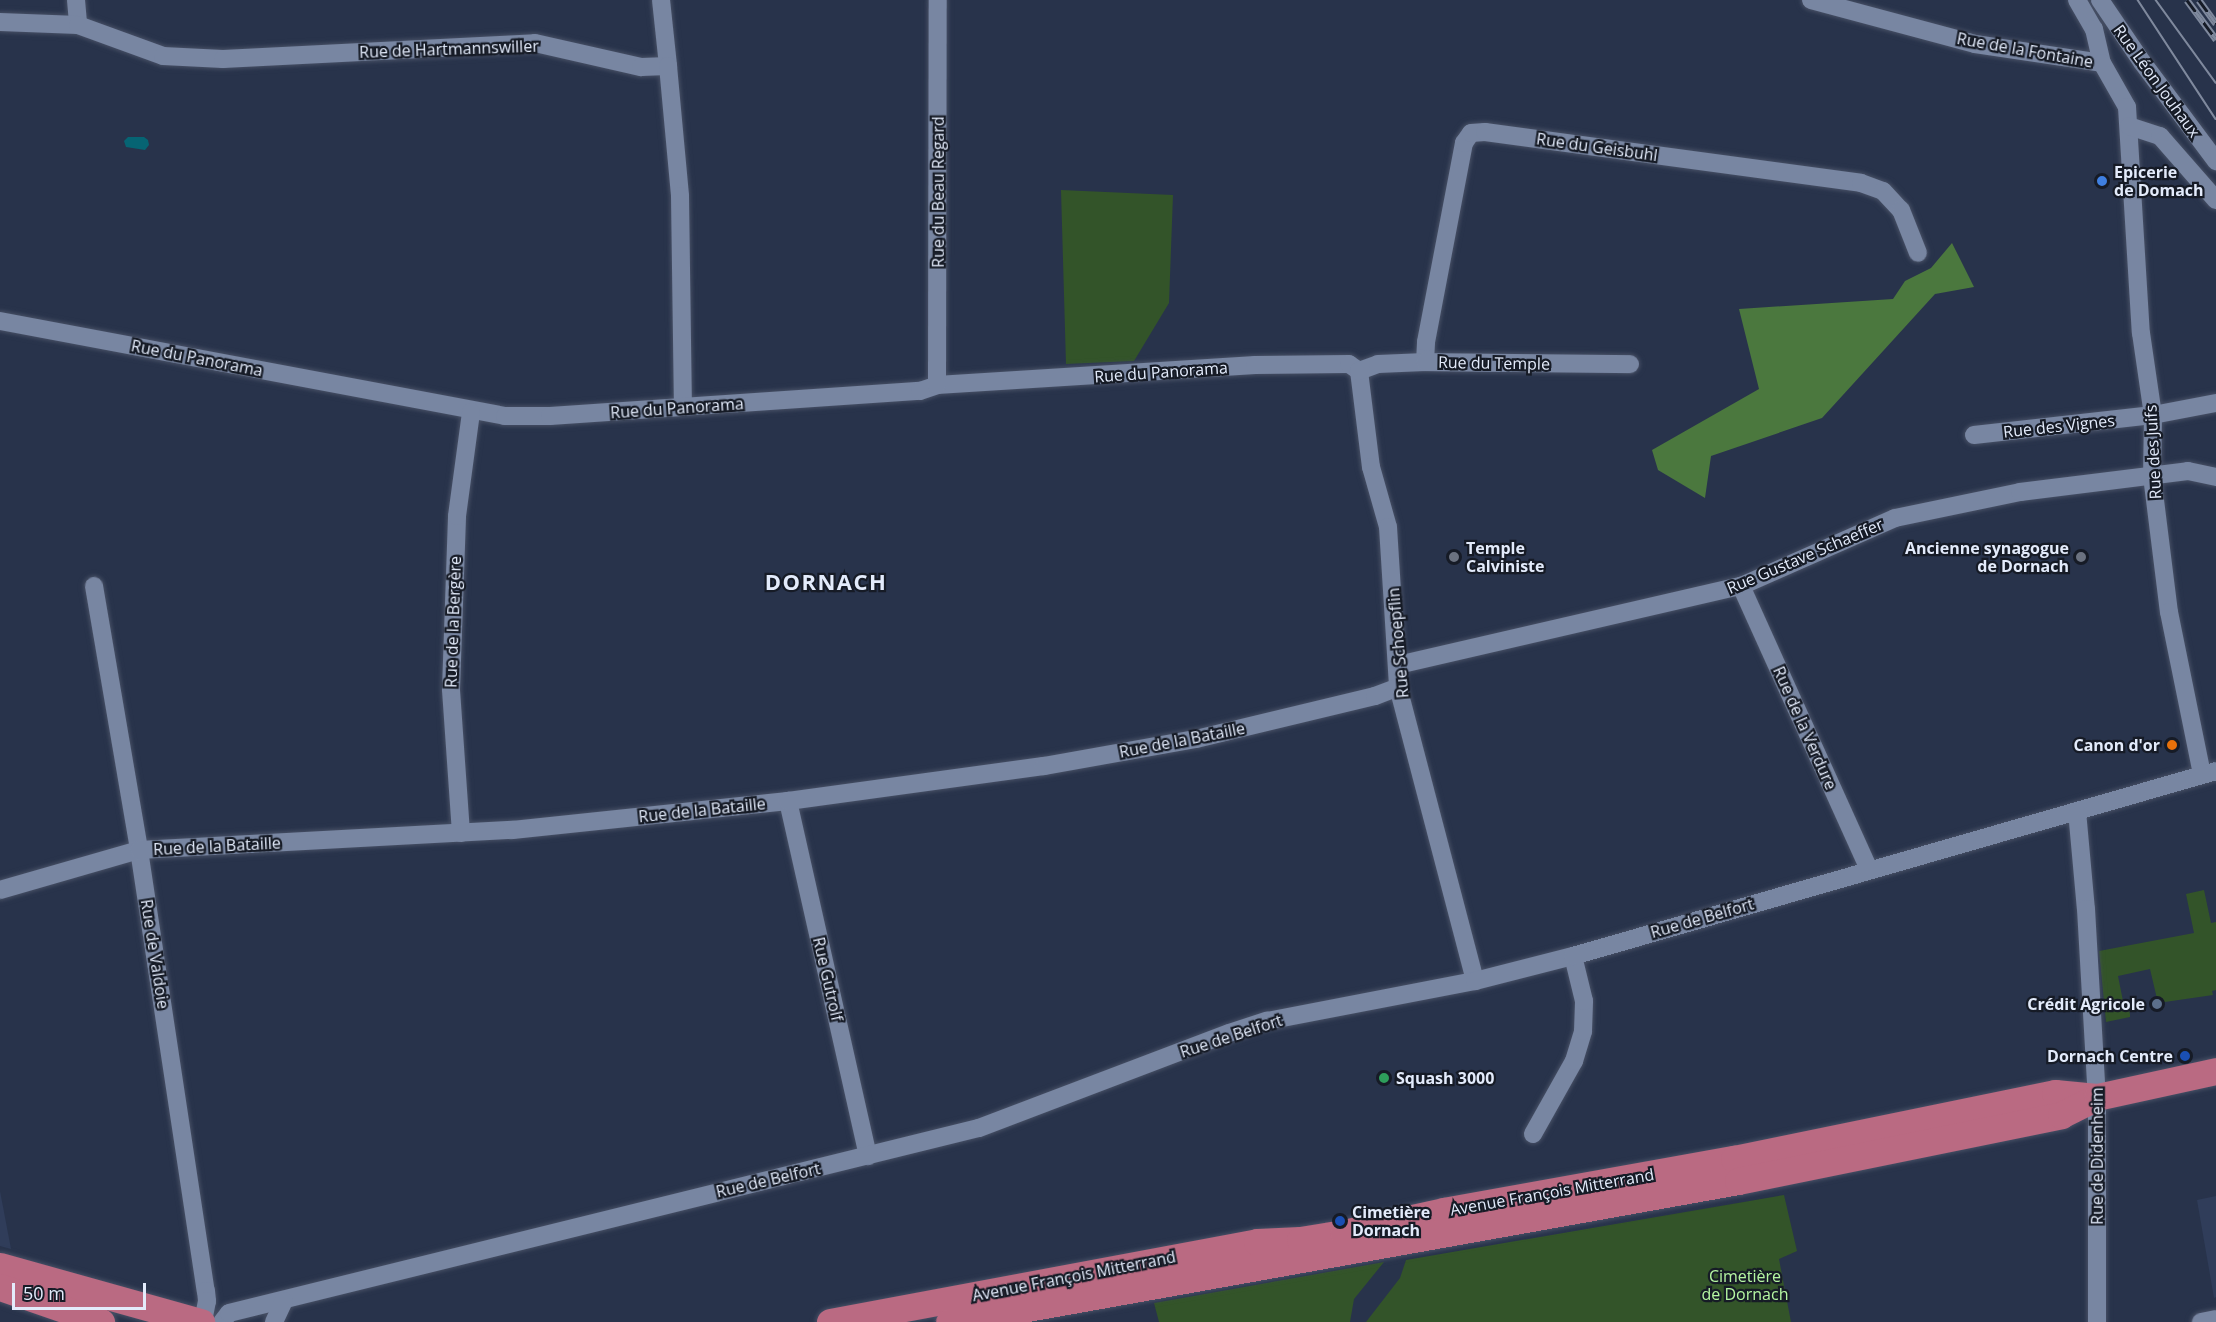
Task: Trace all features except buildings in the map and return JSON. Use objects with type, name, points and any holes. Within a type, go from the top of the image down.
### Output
[{"type":"main road","name":"Avenue François Mitterrand","points":[[948,1322],[1738,1182],[2061,1115],[2097,1097],[2216,1071]]},
{"type":"main road","name":"Avenue François Mitterrand","points":[[830,1322],[1245,1244],[1343,1233],[1444,1211],[1734,1159],[2055,1093],[2097,1097]]},
{"type":"main road","points":[[0,1266],[202,1322]]},
{"type":"main road","points":[[0,1287],[101,1322]]},
{"type":"street","points":[[76,0],[78,25]]},
{"type":"street","points":[[661,0],[680,196],[683,407]]},
{"type":"street","name":"Rue du Beau Regard","points":[[937,385],[938,0]]},
{"type":"street","name":"Rue de la Fontaine","points":[[1811,0],[1975,44],[2102,63],[2127,107],[2129,126]]},
{"type":"street","points":[[2077,0],[2094,29],[2102,63]]},
{"type":"street","name":"Rue Léon Jouhaux","points":[[2100,0],[2159,86],[2216,160]]},
{"type":"street","name":"Rue de Hartmannswiller","points":[[0,22],[78,25],[163,56],[223,58],[535,43],[640,67],[668,66]]},
{"type":"street","points":[[2129,126],[2160,136],[2216,200]]},
{"type":"street","name":"Rue des Juifs","points":[[2129,126],[2141,333],[2153,415],[2152,476],[2169,612],[2209,773]]},
{"type":"street","name":"Rue du Geisbuhl","points":[[1425,362],[1426,342],[1464,143],[1471,133],[1485,132],[1861,183],[1883,191],[1901,210],[1918,253]]},
{"type":"street","name":"Rue du Panorama","points":[[0,321],[471,412],[506,416],[550,416],[920,391],[937,385],[1256,365],[1348,364],[1359,371]]},
{"type":"street","name":"Rue du Temple","points":[[1359,371],[1378,364],[1425,362],[1630,364]]},
{"type":"street","name":"Rue Schoepflin","points":[[1359,371],[1371,466],[1388,527],[1398,687],[1475,981]]},
{"type":"street","name":"Rue des Vignes","points":[[1974,435],[2153,415],[2216,403]]},
{"type":"street","name":"Rue de la Bergère","points":[[461,833],[451,689],[457,516],[471,412]]},
{"type":"street","name":"Rue Gustave Schaeffer","points":[[1398,665],[1741,586],[1895,518],[2020,492],[2188,471],[2216,477]]},
{"type":"street","name":"Rue de Valdoie","points":[[94,586],[139,850],[207,1301],[202,1322]]},
{"type":"street","name":"Rue de la Verdure","points":[[1741,586],[1869,869]]},
{"type":"street","name":"Rue de la Bataille","points":[[0,890],[139,850],[461,833],[788,801],[1044,766],[1196,739],[1375,696],[1398,687]]},
{"type":"street","name":"Rue de Belfort","points":[[222,1322],[229,1313],[980,1128],[1258,1024],[1475,981],[1573,956],[2209,773]]},
{"type":"street","name":"Rue Gutrolf","points":[[788,801],[868,1156]]},
{"type":"street","name":"Rue de Didenheim","points":[[2077,811],[2086,909],[2097,1097],[2097,1322]]},
{"type":"street","points":[[1533,1134],[1574,1061],[1583,1031],[1584,1001],[1573,956]]},
{"type":"street","points":[[274,1322],[284,1301]]},
{"type":"street","points":[[2201,1322],[2216,1319]]},
{"type":"shaded area","points":[[128,137],[144,137],[148,140],[149,145],[145,150],[126,147],[124,141]]},
{"type":"shaded area","points":[[1952,243],[1974,287],[1935,294],[1822,418],[1711,456],[1705,498],[1658,470],[1652,450],[1759,389],[1739,309],[1893,299],[1905,281],[1931,268]]},
{"type":"shaded area","points":[[0,1191],[11,1249],[0,1246]]},
{"type":"shaded area","points":[[2216,1196],[2216,1297],[2214,1298],[2197,1200]]},
{"type":"green space","points":[[1061,190],[1173,195],[1169,303],[1134,361],[1066,364]]},
{"type":"green space","points":[[2204,890],[2211,923],[2216,922],[2216,990],[2212,991],[2213,995],[2158,1003],[2150,969],[2118,976],[2124,1006],[2128,1005],[2130,1017],[2106,1022],[2099,951],[2194,933],[2186,894]]},
{"type":"green space","name":"Cimetière de Dornach","points":[[1784,1195],[1797,1251],[1779,1259],[1791,1322],[1366,1322],[1400,1278],[1406,1260]]},
{"type":"green space","points":[[1384,1262],[1354,1299],[1350,1322],[1159,1322],[1154,1303]]},
{"type":"tram line","points":[[2138,0],[2216,119]]},
{"type":"tram line","points":[[2156,0],[2216,83]]},
{"type":"railway","points":[[2187,0],[2216,39]]},
{"type":"railway","points":[[2199,0],[2216,23]]},
{"type":"place","name":"Epicerie de Domach","points":[[2102,181]]},
{"type":"place","name":"Temple Calviniste","points":[[1454,557]]},
{"type":"place","name":"Ancienne synagogue de Dornach","points":[[2081,557]]},
{"type":"place","name":"Canon d'or","points":[[2172,745]]},
{"type":"place","name":"Crédit Agricole","points":[[2157,1004]]},
{"type":"place","name":"Dornach Centre","points":[[2185,1056]]},
{"type":"place","name":"Squash 3000","points":[[1384,1078]]},
{"type":"place","name":"Cimetière Dornach","points":[[1340,1221]]},
{"type":"district","name":"DORNACH","points":[[826,582]]}]
